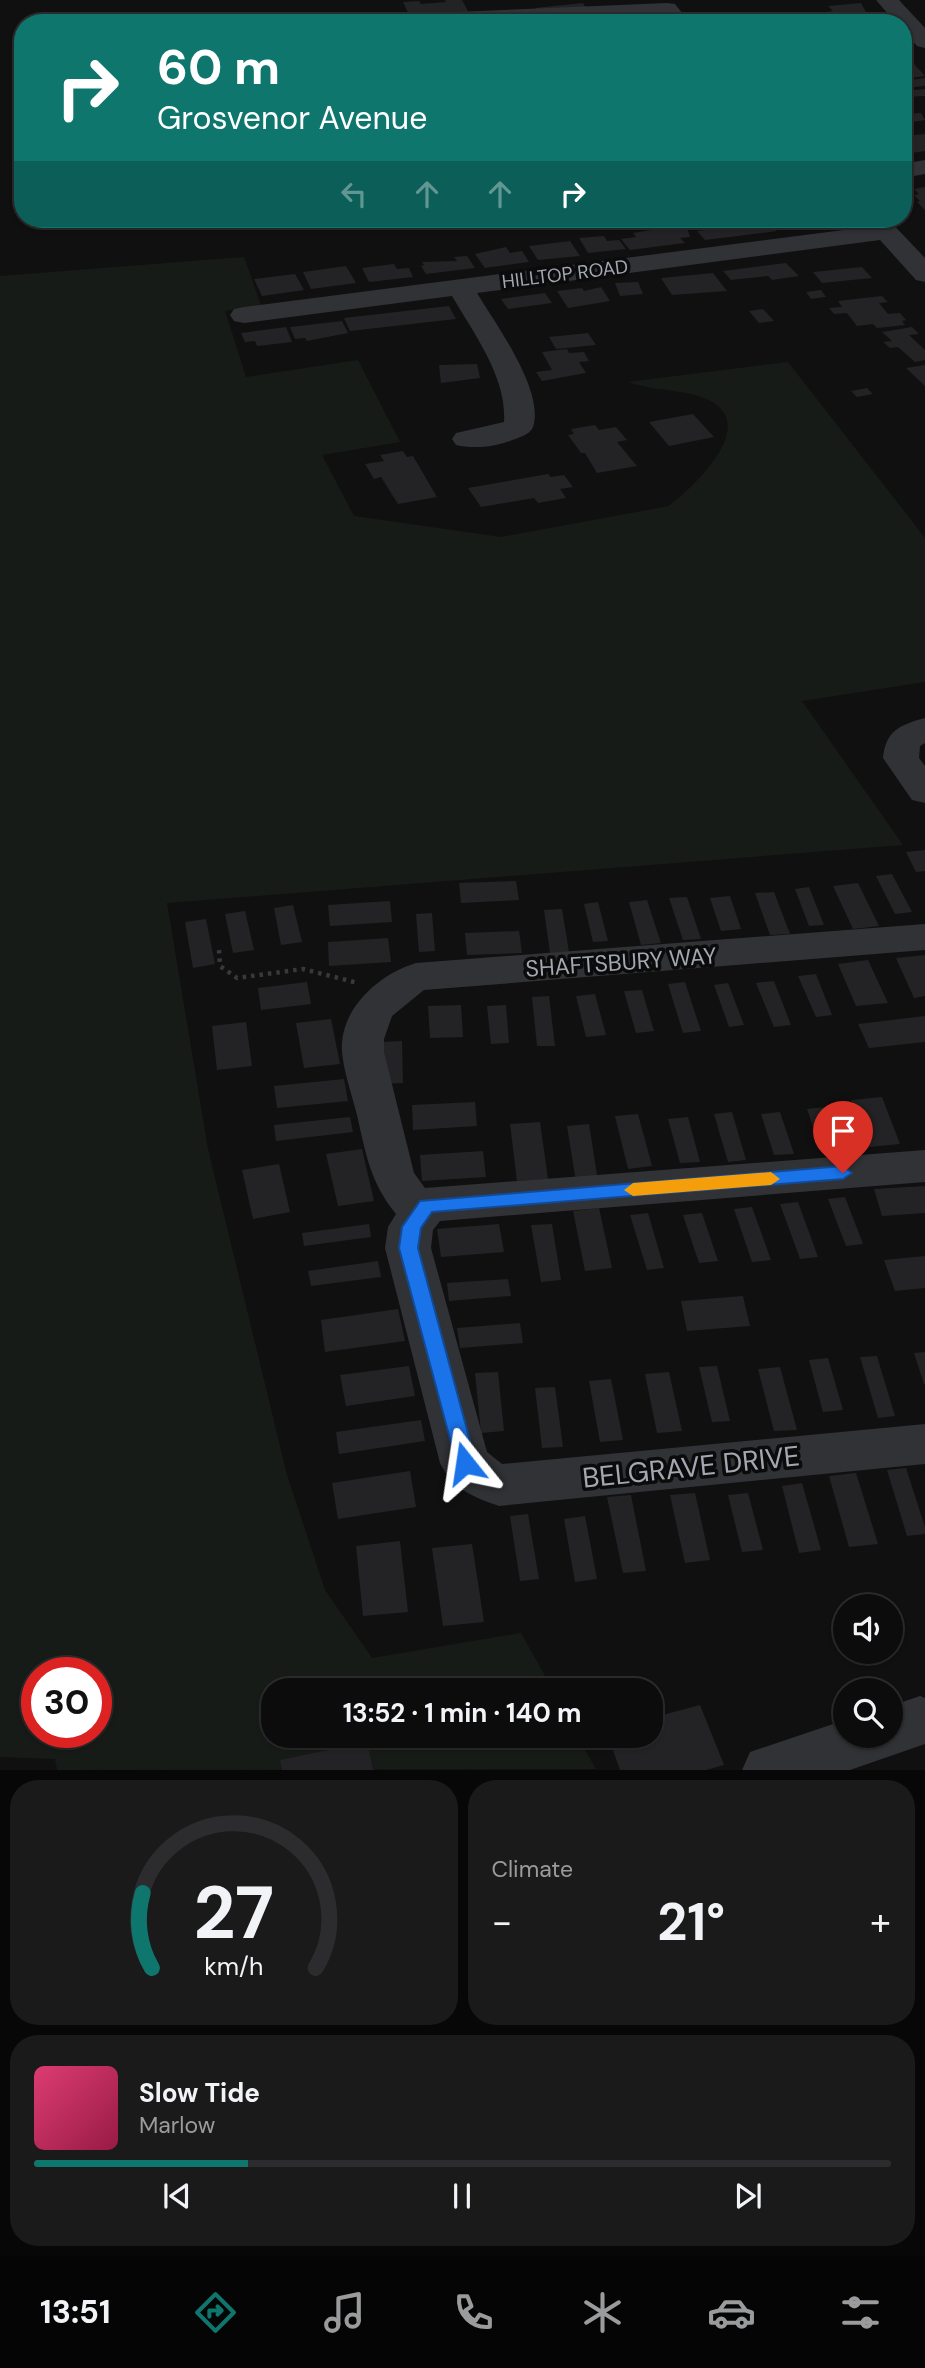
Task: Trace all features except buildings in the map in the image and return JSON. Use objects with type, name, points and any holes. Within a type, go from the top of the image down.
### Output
[{"type":"street","points":[[887,0],[900,14]]},
{"type":"street","points":[[912,27],[925,41]]},
{"type":"street","name":"HILLTOP ROAD","points":[[244,315],[460,287],[865,228]]},
{"type":"street","points":[[881,228],[925,274]]},
{"type":"street","points":[[460,287],[509,376],[519,400],[520,418],[518,427],[508,433],[467,439]]},
{"type":"street","points":[[925,729],[904,741],[901,758],[925,792]]},
{"type":"street","name":"SHAFTSBURY WAY","points":[[427,1205],[411,1202],[393,1177],[363,1052],[362,1034],[387,995],[416,977],[925,937]]},
{"type":"street","points":[[427,1205],[925,1166]]},
{"type":"street","name":"BELGRAVE DRIVE","points":[[427,1205],[411,1227],[408,1248],[465,1463],[479,1476],[499,1485],[925,1444]]},
{"type":"street","points":[[770,1769],[836,1748]]},
{"type":"path","points":[[219,950],[220,966],[237,978],[303,969],[348,979],[387,995]]},
{"type":"shaded area","points":[[244,257],[261,305],[225,311],[246,377],[358,360],[400,442],[322,455],[354,516],[501,537],[669,506],[713,462],[723,445],[728,428],[724,414],[711,402],[686,393],[628,382],[788,362],[925,538],[925,682],[802,701],[903,845],[167,903],[208,1149],[287,1475],[325,1590],[372,1658],[521,1633],[546,1678],[261,1678],[261,1748],[584,1748],[596,1769],[57,1770],[55,1759],[0,1757],[0,276]]},
{"type":"slow traffic","points":[[633,1190],[771,1179]]},
{"type":"route","points":[[465,1463],[408,1248],[411,1227],[427,1205],[843,1173]]}]
